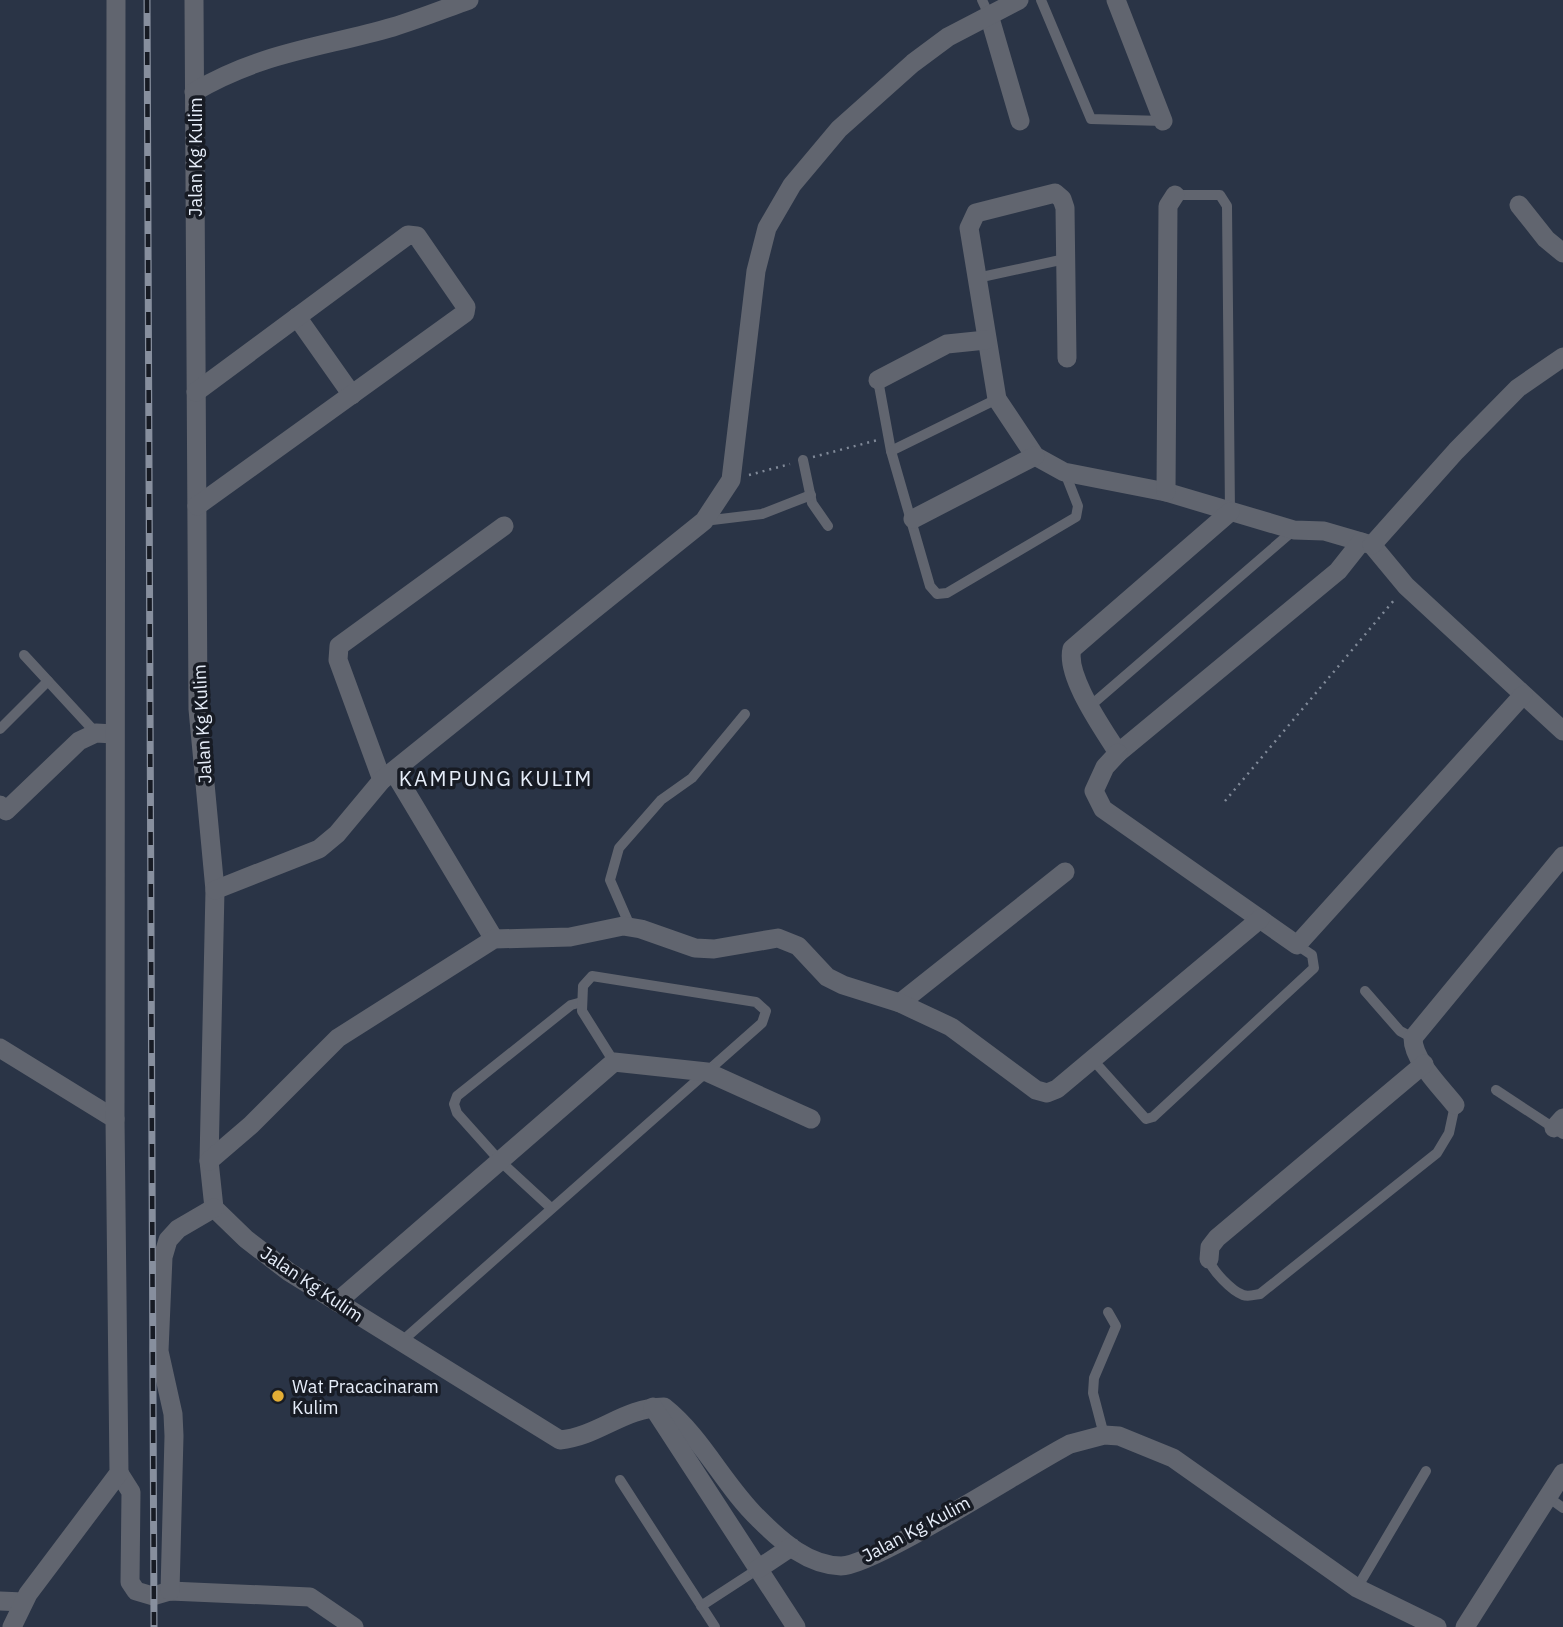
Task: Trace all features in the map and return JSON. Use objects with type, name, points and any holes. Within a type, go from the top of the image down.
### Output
[{"type":"street","points":[[116,0],[105,734],[115,1119],[119,1474],[131,1492],[130,1582],[136,1591],[153,1596],[170,1591],[310,1597],[354,1627]]},
{"type":"street","name":"Jalan Kg Kulim","points":[[194,0],[198,709],[215,890],[209,1161],[214,1208],[246,1239],[289,1272],[560,1440],[581,1438],[620,1416],[653,1407],[664,1407],[682,1421],[758,1519],[791,1547],[816,1563],[844,1566],[884,1550],[1059,1449],[1104,1435],[1135,1441],[1172,1458],[1357,1588],[1430,1625]]},
{"type":"street","points":[[194,92],[229,71],[279,53],[392,27],[470,0]]},
{"type":"street","points":[[215,890],[319,849],[337,834],[388,776],[704,521],[731,480],[756,271],[768,228],[792,185],[839,129],[913,63],[985,8],[1019,0]]},
{"type":"street","points":[[1115,0],[1163,121]]},
{"type":"street","points":[[985,8],[1020,121]]},
{"type":"street","points":[[1067,358],[1065,208],[1062,199],[1055,193],[976,213],[969,228],[997,399],[1035,456],[1064,472],[1166,492],[1294,530],[1324,531],[1367,544],[1406,586],[1563,731]]},
{"type":"street","points":[[1166,492],[1168,206],[1175,195]]},
{"type":"street","points":[[1519,205],[1546,239],[1563,253]]},
{"type":"street","points":[[196,392],[408,235],[417,236],[466,307],[465,313],[197,506]]},
{"type":"street","points":[[298,317],[352,395]]},
{"type":"street","points":[[878,380],[947,344],[986,340]]},
{"type":"street","points":[[1523,695],[1297,945],[1103,809],[1094,791],[1096,782],[1118,753],[1338,571],[1518,388],[1563,357]]},
{"type":"street","points":[[913,519],[1035,456]]},
{"type":"street","points":[[1118,753],[1089,707],[1072,663],[1072,649],[1230,512]]},
{"type":"street","points":[[495,939],[388,776],[338,660],[339,646],[504,526]]},
{"type":"street","points":[[2,811],[79,741],[105,734]]},
{"type":"street","points":[[1455,1105],[1424,1064],[1413,1046],[1413,1038],[1563,856]]},
{"type":"street","points":[[900,1003],[1065,872]]},
{"type":"street","points":[[209,1161],[251,1125],[338,1038],[495,939],[570,936],[631,928],[695,948],[714,949],[778,938],[798,946],[827,976],[843,985],[900,1003],[951,1027],[1036,1090],[1047,1093],[1057,1089],[1093,1060],[1260,919]]},
{"type":"street","points":[[0,1048],[115,1119]]},
{"type":"street","points":[[337,1302],[614,1062],[707,1072],[811,1119]]},
{"type":"street","points":[[1209,1259],[1210,1247],[1217,1238],[1424,1064]]},
{"type":"street","points":[[170,1591],[174,1436],[173,1413],[159,1351],[163,1257],[169,1240],[178,1229],[214,1208]]},
{"type":"street","points":[[653,1407],[796,1627]]},
{"type":"street","points":[[1465,1627],[1555,1503],[1563,1473]]},
{"type":"street","points":[[13,1610],[119,1474]]},
{"type":"street","points":[[758,1569],[791,1547]]},
{"type":"lane","points":[[1041,0],[1091,119],[1163,121]]},
{"type":"lane","points":[[1175,195],[1215,194],[1224,198],[1227,206],[1230,512]]},
{"type":"lane","points":[[977,278],[1065,259]]},
{"type":"lane","points":[[878,380],[891,451],[913,519],[930,586],[942,594],[1076,517],[1079,506],[1064,472]]},
{"type":"lane","points":[[891,451],[997,399]]},
{"type":"lane","points":[[803,460],[811,495],[828,526]]},
{"type":"lane","points":[[704,521],[761,514],[811,495]]},
{"type":"lane","points":[[1089,707],[1294,530]]},
{"type":"lane","points":[[24,655],[105,734]]},
{"type":"lane","points":[[0,729],[48,681]]},
{"type":"lane","points":[[631,928],[610,880],[610,870],[619,848],[662,800],[702,767],[745,714]]},
{"type":"lane","points":[[1093,1060],[1146,1119],[1153,1117],[1314,968],[1312,955],[1297,945]]},
{"type":"lane","points":[[401,1342],[762,1023],[766,1017],[762,1005],[597,976],[585,982],[582,1011],[614,1062]]},
{"type":"lane","points":[[1365,991],[1400,1031],[1413,1038]]},
{"type":"lane","points":[[551,1208],[500,1161],[457,1113],[455,1100],[571,1005],[582,1002]]},
{"type":"lane","points":[[1496,1090],[1560,1127]]},
{"type":"lane","points":[[1209,1259],[1213,1269],[1240,1294],[1246,1297],[1260,1294],[1437,1153],[1450,1133],[1455,1105]]},
{"type":"lane","points":[[1104,1435],[1093,1393],[1094,1378],[1116,1326],[1108,1312]]},
{"type":"lane","points":[[1357,1588],[1426,1471]]},
{"type":"lane","points":[[620,1480],[715,1627]]},
{"type":"lane","points":[[701,1606],[758,1569]]},
{"type":"path","points":[[1225,801],[1406,586]]},
{"type":"railway","points":[[147,0],[154,1627]]},
{"type":"place","name":"Wat Pracacinaram Kulim","points":[[278,1396]]},
{"type":"district","name":"KAMPUNG KULIM","points":[[496,778]]}]
